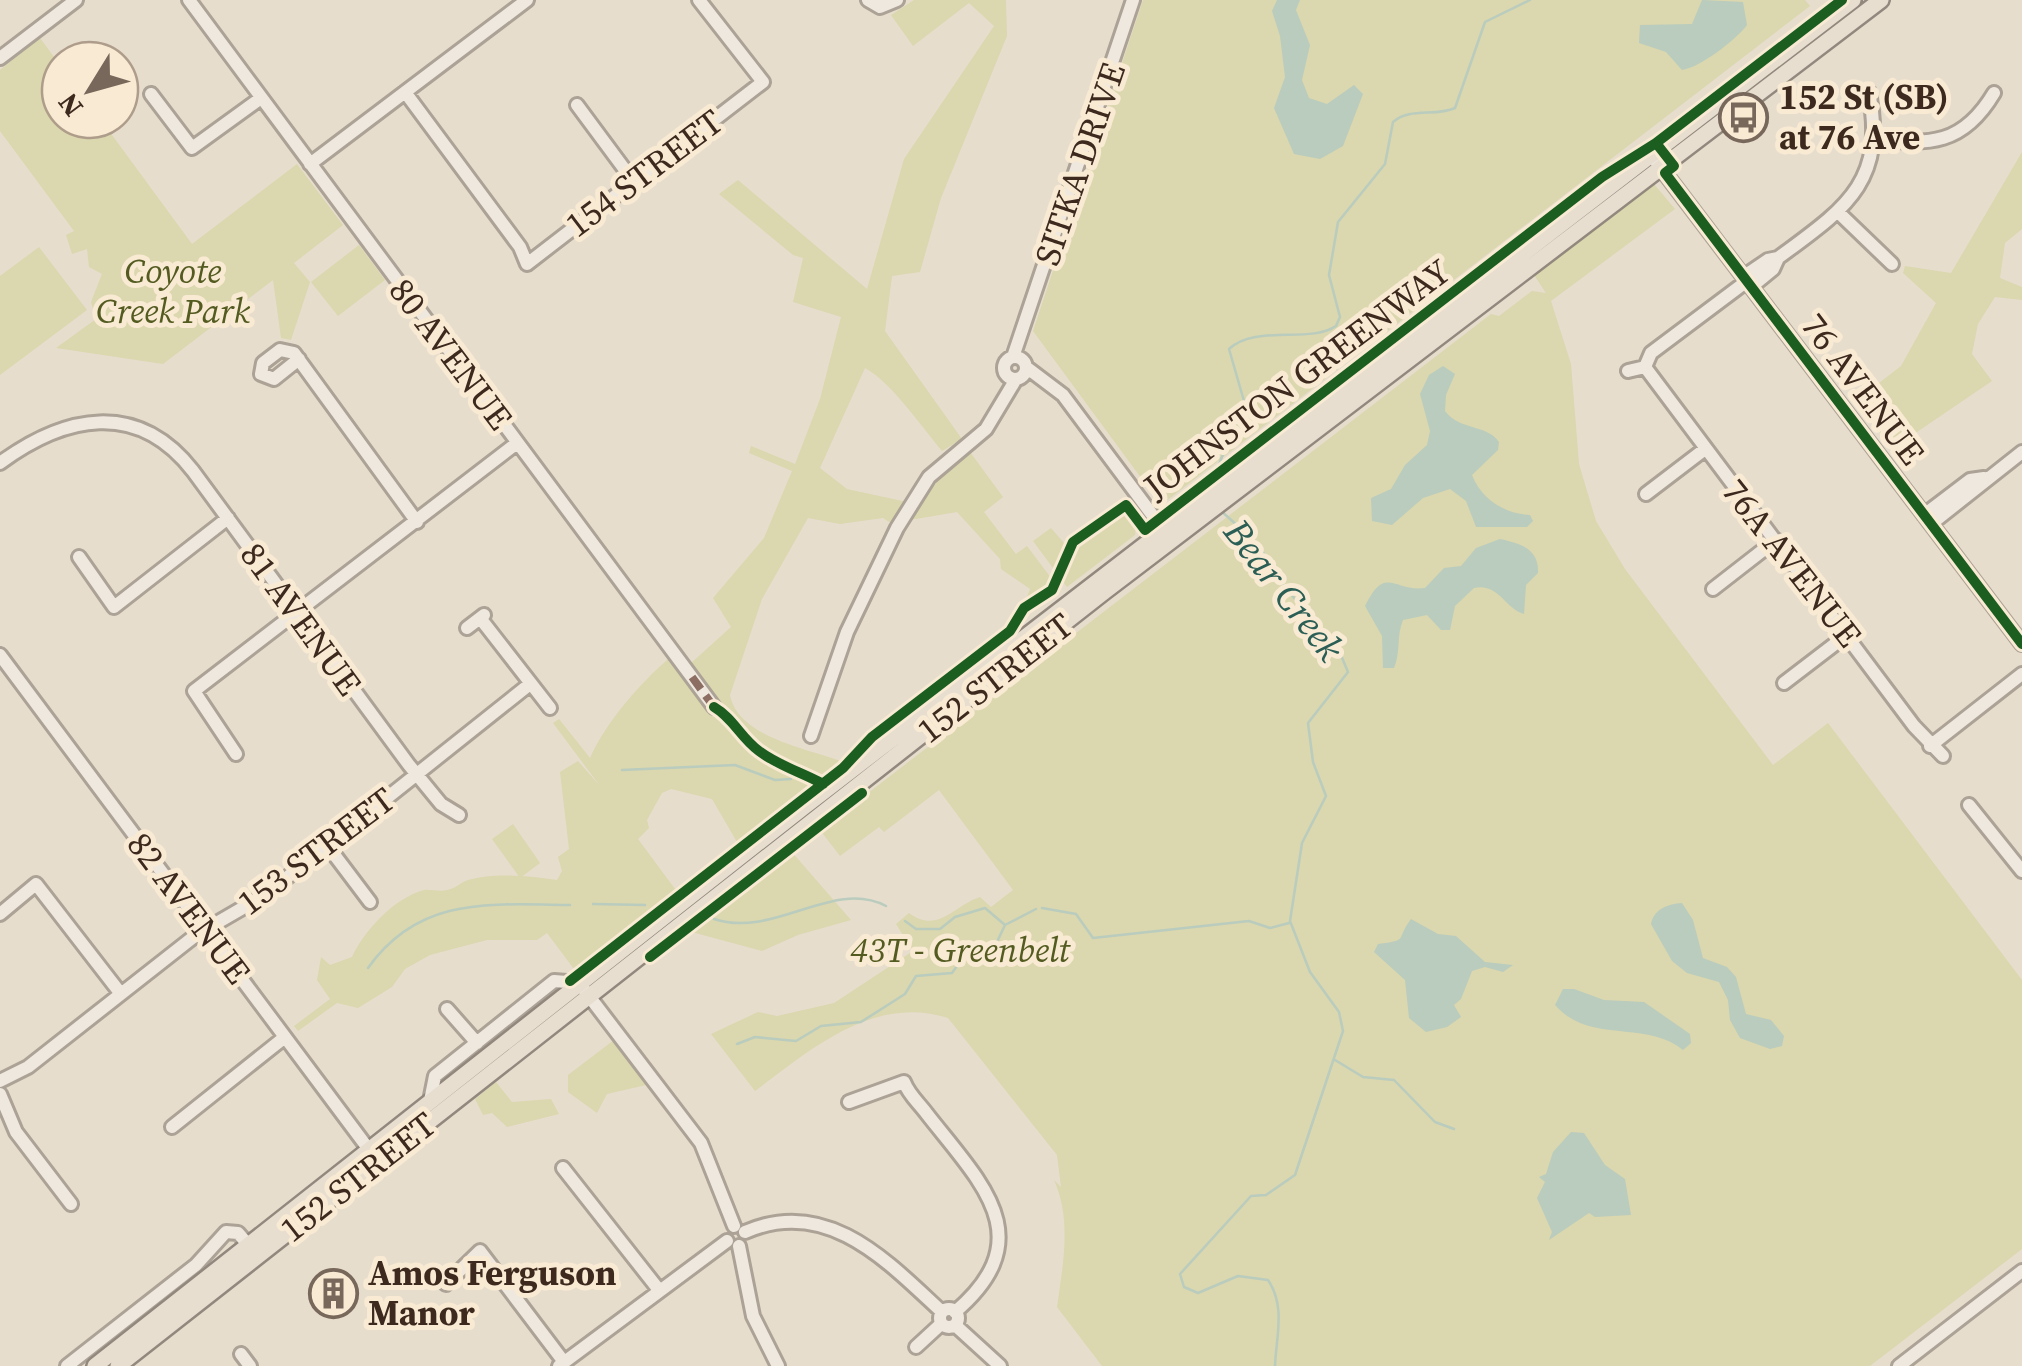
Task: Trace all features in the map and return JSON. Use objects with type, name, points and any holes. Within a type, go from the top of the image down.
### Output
[{"type":"main road","name":"152 STREET","points":[[94,1366],[253,1250],[1167,536],[1656,160],[1853,0]]},
{"type":"main road","name":"152 STREET","points":[[1656,160],[1881,0]]},
{"type":"main road","name":"152 STREET","points":[[373,1155],[430,1101],[584,989]]},
{"type":"main road","name":"152 STREET","points":[[118,1366],[253,1250]]},
{"type":"street","points":[[0,58],[76,0]]},
{"type":"street","name":"80 AVENUE","points":[[189,0],[714,707]]},
{"type":"street","points":[[310,164],[526,0]]},
{"type":"street","name":"154 STREET","points":[[405,92],[520,247],[527,264],[762,82],[699,0]]},
{"type":"street","points":[[871,3],[897,0]]},
{"type":"street","name":"SITKA DRIVE","points":[[811,736],[840,648],[897,528],[929,478],[986,428],[1018,369],[1027,323],[1132,2]]},
{"type":"street","points":[[1628,372],[1646,367],[1651,354],[1747,282],[1773,270],[1778,258],[1839,213],[1859,184],[1876,139],[1870,92]]},
{"type":"street","points":[[151,94],[192,148],[261,98]]},
{"type":"street","points":[[1876,139],[1924,144],[1949,137],[1979,116],[1994,94]]},
{"type":"street","points":[[577,106],[634,182]]},
{"type":"street","name":"76 AVENUE","points":[[1656,160],[2022,644]]},
{"type":"street","points":[[1839,213],[1892,264]]},
{"type":"street","points":[[299,360],[417,522]]},
{"type":"street","name":"76A AVENUE","points":[[1646,367],[1930,746],[1943,756]]},
{"type":"street","points":[[1018,369],[1055,388],[1167,536]]},
{"type":"street","name":"81 AVENUE","points":[[0,463],[30,441],[61,427],[98,422],[138,429],[183,459],[416,773],[441,804],[459,815]]},
{"type":"street","points":[[236,754],[194,691],[517,442]]},
{"type":"street","points":[[1646,494],[1705,449]]},
{"type":"street","points":[[1927,519],[2022,452]]},
{"type":"street","points":[[79,556],[114,607],[228,518]]},
{"type":"street","points":[[1712,589],[1776,540]]},
{"type":"street","points":[[467,628],[482,616],[550,708]]},
{"type":"street","points":[[1784,683],[1848,634]]},
{"type":"street","name":"82 AVENUE","points":[[0,655],[373,1155]]},
{"type":"street","points":[[1930,746],[2022,674]]},
{"type":"street","name":"153 STREET","points":[[0,1080],[28,1067],[205,930],[258,900],[530,684]]},
{"type":"street","points":[[1969,805],[2022,871]]},
{"type":"street","points":[[327,845],[370,902]]},
{"type":"street","points":[[0,914],[36,884],[121,994]]},
{"type":"street","points":[[430,1101],[435,1076],[554,981],[584,989],[703,1146],[740,1229]]},
{"type":"street","points":[[447,1009],[476,1042]]},
{"type":"street","points":[[172,1126],[285,1037]]},
{"type":"street","points":[[849,1102],[904,1082],[992,1202],[1000,1231],[995,1265],[982,1287],[916,1347]]},
{"type":"street","points":[[0,1094],[16,1132],[71,1204]]},
{"type":"street","points":[[563,1168],[659,1290]]},
{"type":"street","points":[[740,1229],[791,1222],[843,1232],[879,1254],[1000,1366]]},
{"type":"street","points":[[446,1284],[480,1251],[562,1364],[659,1290],[733,1243],[740,1229]]},
{"type":"street","points":[[67,1366],[196,1265],[226,1232],[236,1232],[253,1250]]},
{"type":"street","points":[[733,1243],[753,1316],[778,1366]]},
{"type":"street","points":[[1899,1366],[2022,1271]]},
{"type":"green space","points":[[914,0],[1006,0],[1007,36],[941,198],[920,272],[892,276],[885,331],[962,439],[942,451],[896,394],[865,368],[820,468],[847,489],[907,502],[894,525],[883,518],[840,524],[808,518],[762,599],[730,695],[736,709],[759,731],[841,761],[825,778],[737,842],[712,799],[671,789],[662,793],[647,820],[649,828],[638,839],[678,893],[577,973],[547,933],[537,940],[487,940],[430,955],[405,969],[392,987],[358,1008],[337,1003],[298,1031],[294,1026],[330,999],[317,980],[321,957],[330,965],[352,957],[372,926],[402,900],[424,890],[447,890],[489,876],[557,880],[562,871],[558,857],[569,849],[560,772],[578,761],[600,786],[553,723],[559,719],[590,758],[617,714],[665,662],[678,651],[690,664],[731,627],[713,598],[764,538],[792,471],[749,453],[751,446],[795,464],[820,399],[841,317],[793,302],[803,258],[793,255],[719,194],[738,180],[867,289],[904,159],[994,26],[969,3],[913,46],[891,15]]},
{"type":"green space","points":[[1143,0],[1805,0],[1810,6],[1161,505],[1033,331]]},
{"type":"green space","name":"Coyote Creek Park","points":[[40,38],[40,140],[116,140],[192,244],[297,164],[343,225],[294,263],[310,282],[291,340],[281,338],[273,280],[163,364],[56,348],[96,319],[91,302],[102,274],[89,267],[87,249],[72,254],[66,235],[74,231],[0,131],[0,70]]},
{"type":"green space","points":[[2022,152],[2022,229],[2005,243],[2000,278],[2022,287],[2022,300],[1995,297],[1978,324],[1972,354],[1992,381],[1892,449],[1857,400],[1901,366],[1936,303],[1903,273],[1905,266],[1951,273]]},
{"type":"green space","points":[[1654,184],[1675,209],[1551,301],[1571,364],[1579,464],[1596,521],[1625,569],[1773,765],[1828,723],[2022,980],[2022,1249],[1870,1366],[1102,1366],[1057,1307],[1064,1243],[1063,1211],[1054,1180],[1061,1187],[1057,1155],[948,1018],[895,1013],[870,1019],[821,1043],[755,1091],[711,1034],[758,1012],[777,1016],[834,1003],[913,951],[896,924],[909,913],[929,921],[980,897],[991,907],[1013,890],[939,790],[884,832],[879,827],[840,856],[820,830],[1491,314],[1499,316],[1532,291],[1546,293],[1534,275]]},
{"type":"green space","points":[[359,245],[385,280],[338,316],[311,282]]},
{"type":"green space","points":[[39,247],[87,310],[0,375],[0,276]]},
{"type":"green space","points":[[970,452],[1003,497],[984,512],[1016,554],[1027,546],[1061,591],[1027,613],[1014,631],[1030,589],[1001,569],[1000,559],[957,512],[910,520],[935,480]]},
{"type":"green space","points":[[1116,503],[1136,526],[1135,535],[1067,587],[1033,541],[1051,528],[1064,543]]},
{"type":"green space","points":[[513,824],[540,863],[520,878],[492,839]]},
{"type":"green space","name":"43T - Greenbelt","points":[[791,851],[851,920],[798,935],[762,951],[688,931]]},
{"type":"green space","points":[[614,1040],[646,1085],[607,1094],[597,1113],[568,1092],[568,1075]]},
{"type":"green space","points":[[496,1082],[512,1102],[551,1099],[559,1114],[507,1127],[492,1113],[483,1115],[475,1099]]},
{"type":"shaded area","points":[[1277,0],[1300,0],[1296,10],[1310,45],[1302,80],[1309,98],[1327,104],[1354,85],[1363,94],[1343,146],[1320,159],[1294,154],[1274,108],[1285,77],[1280,36],[1272,11]]},
{"type":"shaded area","points":[[1702,0],[1743,2],[1747,25],[1717,52],[1682,70],[1666,52],[1639,43],[1640,25],[1692,24]]},
{"type":"shaded area","points":[[1443,366],[1455,374],[1446,395],[1445,411],[1458,422],[1488,432],[1499,442],[1498,450],[1472,475],[1476,484],[1495,504],[1530,515],[1533,521],[1527,527],[1476,527],[1466,501],[1450,489],[1423,498],[1392,525],[1372,521],[1371,498],[1391,489],[1405,465],[1427,445],[1430,431],[1420,394],[1429,375]]},
{"type":"shaded area","points":[[1500,539],[1522,546],[1536,558],[1538,573],[1526,585],[1524,614],[1490,589],[1474,588],[1455,606],[1450,630],[1441,630],[1427,615],[1403,620],[1394,668],[1383,668],[1382,636],[1365,606],[1372,593],[1385,583],[1425,588],[1444,568],[1461,566],[1476,548]]},
{"type":"shaded area","points":[[1682,903],[1693,920],[1703,958],[1727,967],[1736,977],[1746,1014],[1771,1020],[1784,1036],[1782,1046],[1770,1049],[1740,1038],[1730,1020],[1728,1000],[1719,982],[1687,973],[1672,961],[1651,924],[1662,908]]},
{"type":"shaded area","points":[[1411,919],[1438,934],[1456,936],[1485,962],[1513,965],[1503,972],[1485,967],[1472,971],[1461,999],[1454,1005],[1461,1017],[1447,1027],[1426,1032],[1409,1018],[1405,980],[1374,952],[1378,944],[1398,940]]},
{"type":"shaded area","points":[[1563,989],[1604,1000],[1644,1002],[1690,1034],[1691,1043],[1683,1050],[1652,1036],[1584,1025],[1555,1005]]},
{"type":"shaded area","points":[[1571,1132],[1584,1133],[1605,1165],[1625,1179],[1631,1215],[1595,1217],[1589,1213],[1549,1240],[1552,1232],[1537,1198],[1545,1182],[1539,1177],[1546,1174],[1553,1152]]},
{"type":"waterway","name":"Bear Creek","points":[[1209,490],[1244,401],[1229,349],[1253,337],[1312,334],[1336,326],[1340,317],[1329,275],[1338,222],[1385,164],[1393,122],[1407,115],[1455,108],[1485,22],[1530,0]]},
{"type":"waterway","name":"Bear Creek","points":[[1220,510],[1258,544],[1280,581],[1340,653],[1348,672],[1308,723],[1313,762],[1326,796],[1302,843],[1290,921],[1310,972],[1339,1012],[1343,1031],[1295,1175],[1266,1195],[1251,1196],[1180,1274],[1184,1287],[1198,1293],[1238,1276],[1268,1280],[1278,1311],[1275,1366]]},
{"type":"waterway","points":[[622,770],[735,765],[775,780],[791,779]]},
{"type":"waterway","points":[[714,919],[736,923],[759,921],[845,899],[866,899],[886,906]]},
{"type":"waterway","points":[[593,904],[645,905]]},
{"type":"waterway","points":[[368,968],[388,945],[433,916],[484,906],[570,905]]},
{"type":"waterway","points":[[905,921],[916,929],[940,929],[955,917],[985,908],[1005,925],[1036,909]]},
{"type":"waterway","points":[[1042,908],[1076,914],[1093,938],[1249,921],[1270,928],[1289,923]]},
{"type":"waterway","points":[[737,1044],[755,1037],[796,1041],[821,1026],[861,1022],[905,994],[916,976],[952,973],[962,959],[996,944],[1005,925]]},
{"type":"waterway","points":[[1335,1060],[1363,1077],[1394,1080],[1435,1122],[1454,1129]]},
{"type":"marked path","points":[[692,677],[714,707]]},
{"type":"cycle path","name":"JOHNSTON GREENWAY","points":[[570,981],[843,768],[872,737],[1010,631],[1024,608],[1052,590],[1073,542],[1126,505],[1145,530],[1602,177],[1656,143],[1842,0]]},
{"type":"cycle path","points":[[1656,143],[1674,166],[1665,173],[2022,644]]},
{"type":"cycle path","points":[[714,707],[759,751],[823,784]]},
{"type":"cycle path","points":[[650,957],[862,793]]},
{"type":"place","name":"152 St (SB) at 76 Ave","points":[[1744,117]]},
{"type":"place","name":"Amos Ferguson Manor","points":[[333,1293]]}]
